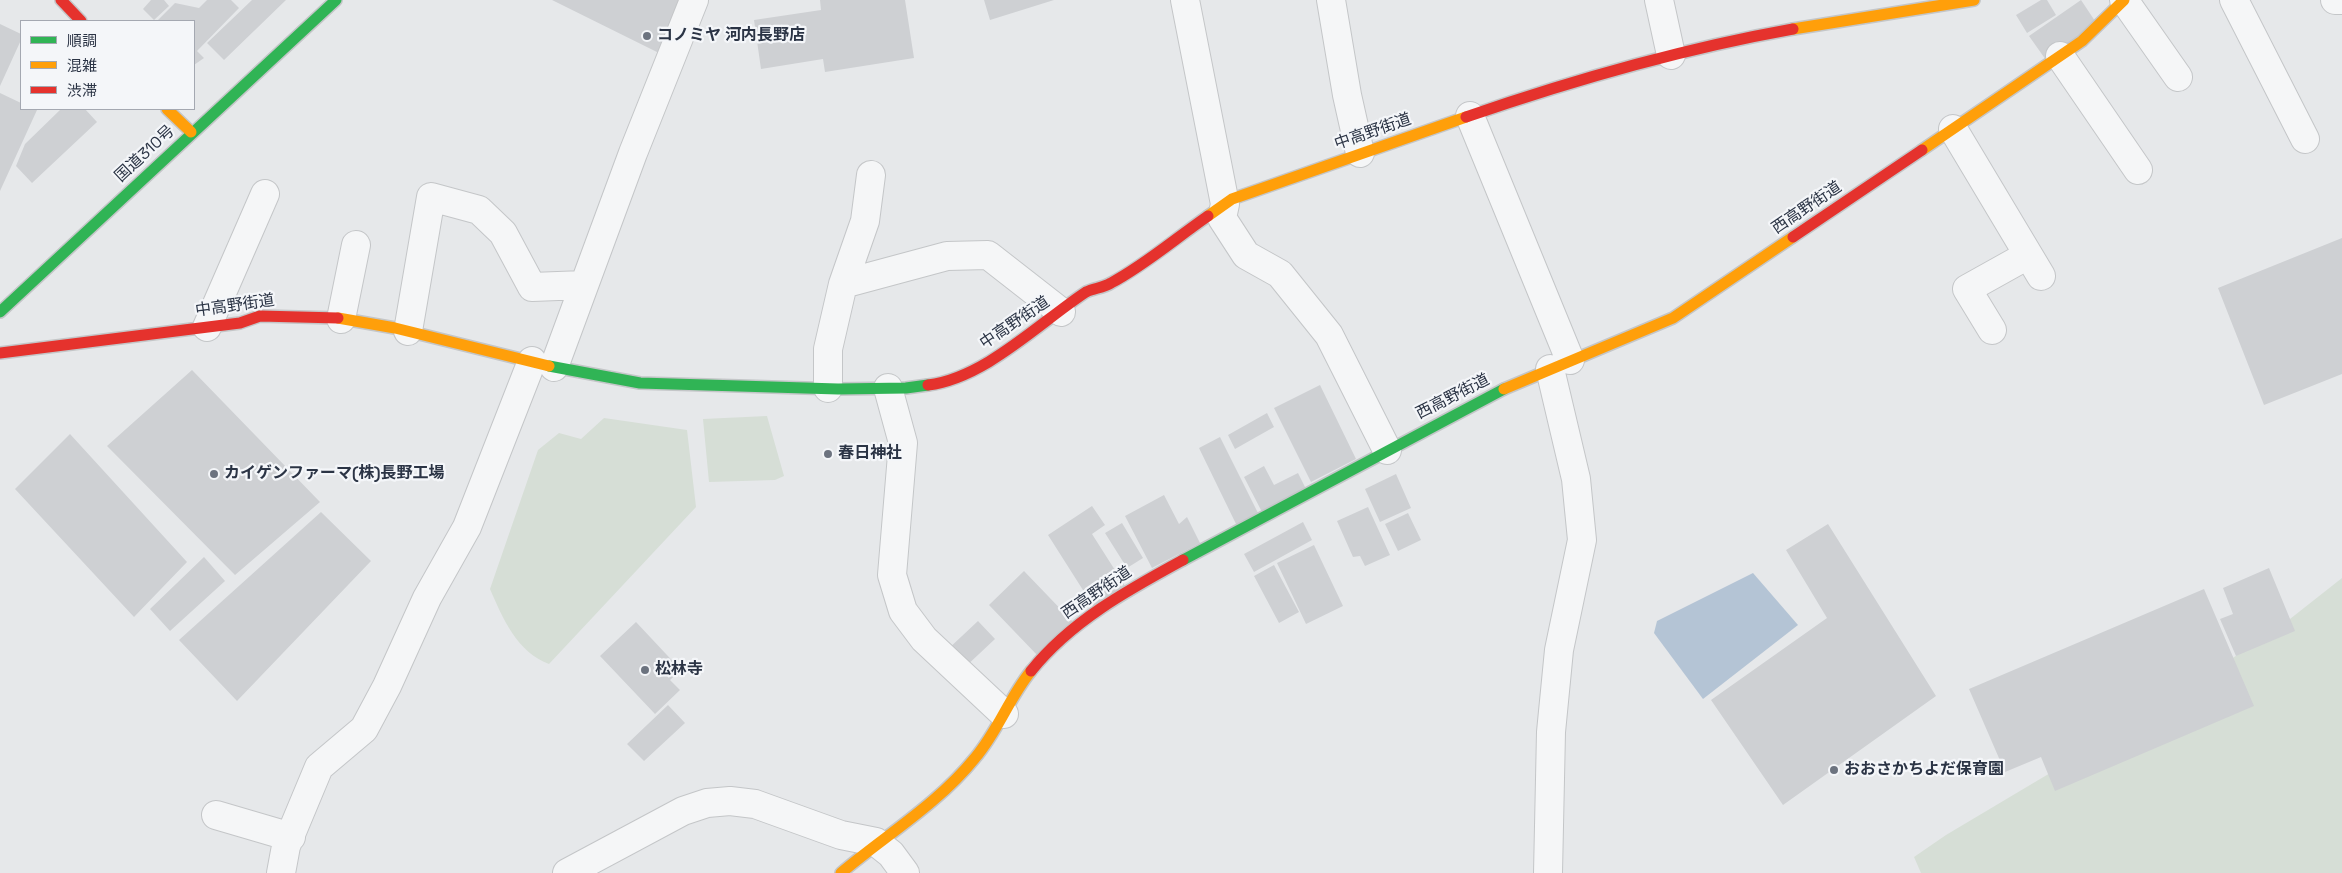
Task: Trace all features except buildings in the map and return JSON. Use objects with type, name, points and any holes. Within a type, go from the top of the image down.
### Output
[{"type":"main road","points":[[61,0],[80,20]]},
{"type":"main road","name":"国道310号","points":[[0,312],[191,132],[336,0]]},
{"type":"main road","name":"中高野街道","points":[[0,353],[240,323],[260,316],[327,316],[408,331],[543,364],[640,382],[828,388],[888,388],[945,383],[971,372],[1061,312],[1088,291],[1110,284],[1225,204],[1274,183],[1591,76],[1671,55],[1737,40],[1974,0]]},
{"type":"main road","name":"西高野街道","points":[[841,873],[876,842],[916,813],[974,760],[1026,677],[1047,652],[1091,614],[1144,581],[1490,395],[1673,318],[2082,41],[2124,0]]},
{"type":"main road","points":[[168,110],[191,132]]},
{"type":"street","points":[[281,873],[286,846],[319,767],[364,729],[387,686],[427,598],[467,526],[543,364],[584,285],[694,0]]},
{"type":"street","points":[[1185,0],[1225,204],[1222,218],[1246,255],[1280,274],[1330,335],[1387,450]]},
{"type":"street","points":[[1331,0],[1347,95],[1360,153]]},
{"type":"street","points":[[1658,0],[1671,55]]},
{"type":"street","points":[[2124,0],[2178,77]]},
{"type":"street","points":[[2234,0],[2305,139]]},
{"type":"street","points":[[2334,0],[2342,0]]},
{"type":"street","points":[[2060,56],[2138,170]]},
{"type":"street","points":[[1470,116],[1560,365],[1576,479],[1582,540],[1559,650],[1550,732],[1548,873]]},
{"type":"street","points":[[1953,129],[2035,265],[1967,289],[1992,330]]},
{"type":"street","points":[[828,388],[828,349],[843,284],[865,221],[871,175]]},
{"type":"street","points":[[207,327],[265,194]]},
{"type":"street","points":[[408,331],[431,197],[479,210],[503,233],[532,287],[584,285]]},
{"type":"street","points":[[340,319],[356,245]]},
{"type":"street","points":[[843,284],[947,256],[988,255],[1061,312]]},
{"type":"street","points":[[888,388],[903,443],[892,575],[904,611],[924,639],[1004,714]]},
{"type":"street","points":[[567,873],[683,811],[707,803],[730,801],[755,804],[841,835],[876,842],[891,854],[905,873]]},
{"type":"street","points":[[216,814],[291,837]]},
{"type":"shaded area","points":[[767,416],[784,476],[775,480],[709,482],[703,419]]},
{"type":"shaded area","points":[[604,418],[687,430],[696,507],[549,664],[538,659],[528,651],[512,633],[490,589],[538,450],[559,433],[581,439]]},
{"type":"shaded area","points":[[2342,578],[2342,873],[1921,873],[1914,857],[1946,835],[2109,738],[2276,630]]},
{"type":"water","points":[[1753,573],[1798,625],[1703,699],[1654,633],[1657,621]]},
{"type":"traffic: fast","points":[[0,312],[336,0]]},
{"type":"traffic: fast","points":[[549,366],[640,383],[838,389],[906,388],[928,385]]},
{"type":"traffic: fast","points":[[1183,560],[1504,389]]},
{"type":"traffic: slow","points":[[1793,29],[1974,0]]},
{"type":"traffic: slow","points":[[1922,150],[2082,41],[2124,0]]},
{"type":"traffic: slow","points":[[168,110],[191,132]]},
{"type":"traffic: slow","points":[[1208,216],[1232,199],[1466,117]]},
{"type":"traffic: slow","points":[[1504,389],[1673,318],[1793,237]]},
{"type":"traffic: slow","points":[[338,318],[395,328],[549,366]]},
{"type":"traffic: slow","points":[[841,873],[928,805],[960,775],[983,748],[1016,692],[1031,671]]},
{"type":"traffic: jam","points":[[61,0],[80,20]]},
{"type":"traffic: jam","points":[[1466,117],[1587,78],[1710,46],[1793,29]]},
{"type":"traffic: jam","points":[[1793,237],[1922,150]]},
{"type":"traffic: jam","points":[[928,385],[949,380],[991,361],[1086,292],[1108,285],[1124,276],[1208,216]]},
{"type":"traffic: jam","points":[[0,353],[240,323],[260,316],[338,318]]},
{"type":"traffic: jam","points":[[1031,671],[1064,637],[1101,608],[1183,560]]},
{"type":"place","name":"コノミヤ 河内長野店","points":[[647,36]]},
{"type":"place","name":"春日神社","points":[[828,454]]},
{"type":"place","name":"カイゲンファーマ(株)長野工場","points":[[214,474]]},
{"type":"place","name":"松林寺","points":[[645,670]]},
{"type":"place","name":"おおさかちよだ保育園","points":[[1834,770]]}]
